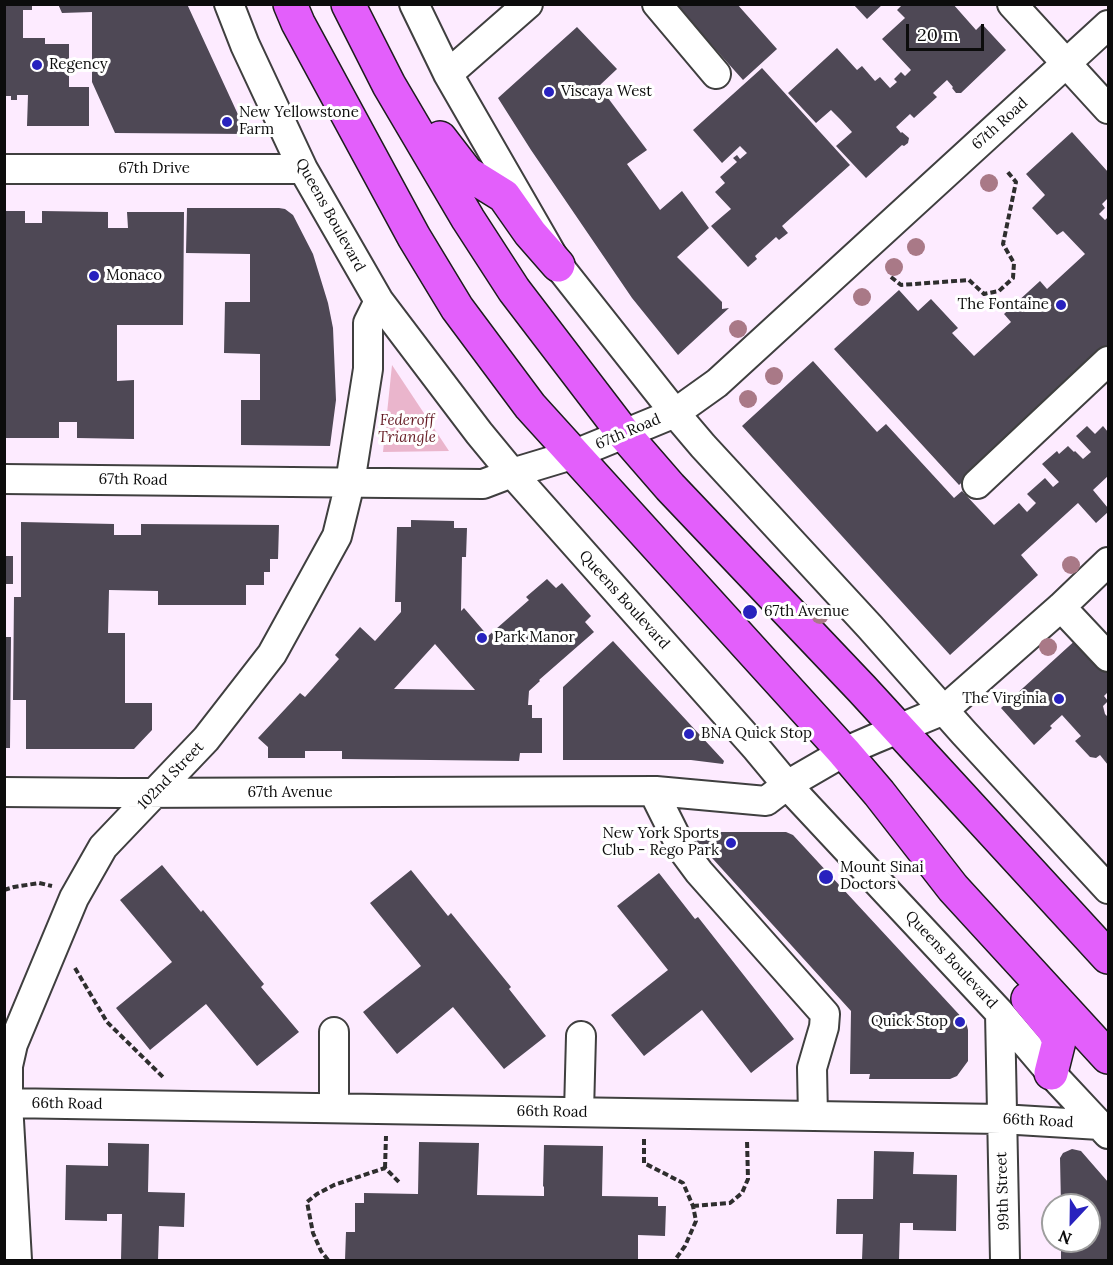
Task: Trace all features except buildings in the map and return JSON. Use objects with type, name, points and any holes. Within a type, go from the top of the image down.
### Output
[{"type":"main road","points":[[290,4],[298,23],[414,237],[457,308],[530,406],[844,752],[953,888],[1108,1056]]},
{"type":"main road","points":[[348,4],[389,85],[468,219],[514,290],[624,434],[670,487],[862,689],[1108,957]]},
{"type":"main road","points":[[389,85],[434,128],[467,173],[504,196],[558,265]]},
{"type":"main road","points":[[953,888],[969,934],[1054,1030],[1059,1041],[1051,1073]]},
{"type":"street","name":"Queens Boulevard","points":[[229,4],[245,45],[303,169],[379,301],[489,445],[787,785],[1000,1013],[1051,1073],[1104,1129]]},
{"type":"street","points":[[414,4],[448,74],[558,265],[703,446],[1108,889]]},
{"type":"street","points":[[448,74],[528,4]]},
{"type":"street","points":[[657,4],[716,74]]},
{"type":"street","points":[[1012,4],[1108,109]]},
{"type":"street","name":"67th Road","points":[[4,479],[483,484],[575,454],[624,434],[675,412],[717,383],[1108,25]]},
{"type":"street","name":"67th Drive","points":[[4,169],[303,169]]},
{"type":"street","name":"102nd Street","points":[[17,1260],[6,1103],[13,1044],[74,898],[103,848],[206,739],[272,654],[338,536],[350,483],[368,369],[368,323],[379,301]]},
{"type":"street","points":[[977,484],[1108,361]]},
{"type":"street","name":"67th Avenue","points":[[4,792],[653,791],[766,801],[787,785],[844,752],[944,710],[1061,607],[1108,562]]},
{"type":"street","points":[[1061,607],[1108,657]]},
{"type":"street","points":[[653,791],[682,849],[699,872],[825,1014],[824,1027],[812,1068],[813,1116]]},
{"type":"street","name":"99th Street","points":[[1000,1013],[1005,1260]]},
{"type":"street","points":[[334,1032],[334,1108]]},
{"type":"street","points":[[579,1112],[581,1035]]},
{"type":"street","name":"66th Road","points":[[6,1103],[1001,1119],[1104,1129]]},
{"type":"path","points":[[891,277],[901,285],[969,280],[984,294],[999,291],[1013,278],[1014,263],[1003,244],[1016,182],[1006,170]]},
{"type":"path","points":[[4,890],[39,883],[56,886]]},
{"type":"path","points":[[72,962],[107,1022],[170,1084]]},
{"type":"path","points":[[386,1133],[385,1168],[400,1183]]},
{"type":"path","points":[[644,1134],[644,1162],[683,1184],[693,1206],[696,1221],[685,1246],[675,1260]]},
{"type":"path","points":[[693,1206],[730,1203],[742,1193],[748,1179],[747,1136]]},
{"type":"path","points":[[328,1260],[313,1233],[307,1202],[334,1185],[385,1168]]},
{"type":"green space","name":"Federoff Triangle","points":[[392,365],[449,451],[383,452]]},
{"type":"place","name":"Regency","points":[[37,65]]},
{"type":"place","name":"Viscaya West","points":[[549,92]]},
{"type":"place","name":"New Yellowstone Farm","points":[[227,122]]},
{"type":"place","name":"Monaco","points":[[94,276]]},
{"type":"place","name":"The Fontaine","points":[[1061,305]]},
{"type":"place","name":"67th Avenue","points":[[750,612]]},
{"type":"place","name":"Park Manor","points":[[482,638]]},
{"type":"place","name":"The Virginia","points":[[1059,699]]},
{"type":"place","name":"BNA Quick Stop","points":[[689,734]]},
{"type":"place","name":"New York Sports Club - Rego Park","points":[[731,843]]},
{"type":"place","name":"Mount Sinai Doctors","points":[[826,877]]},
{"type":"place","name":"Quick Stop","points":[[960,1022]]}]
